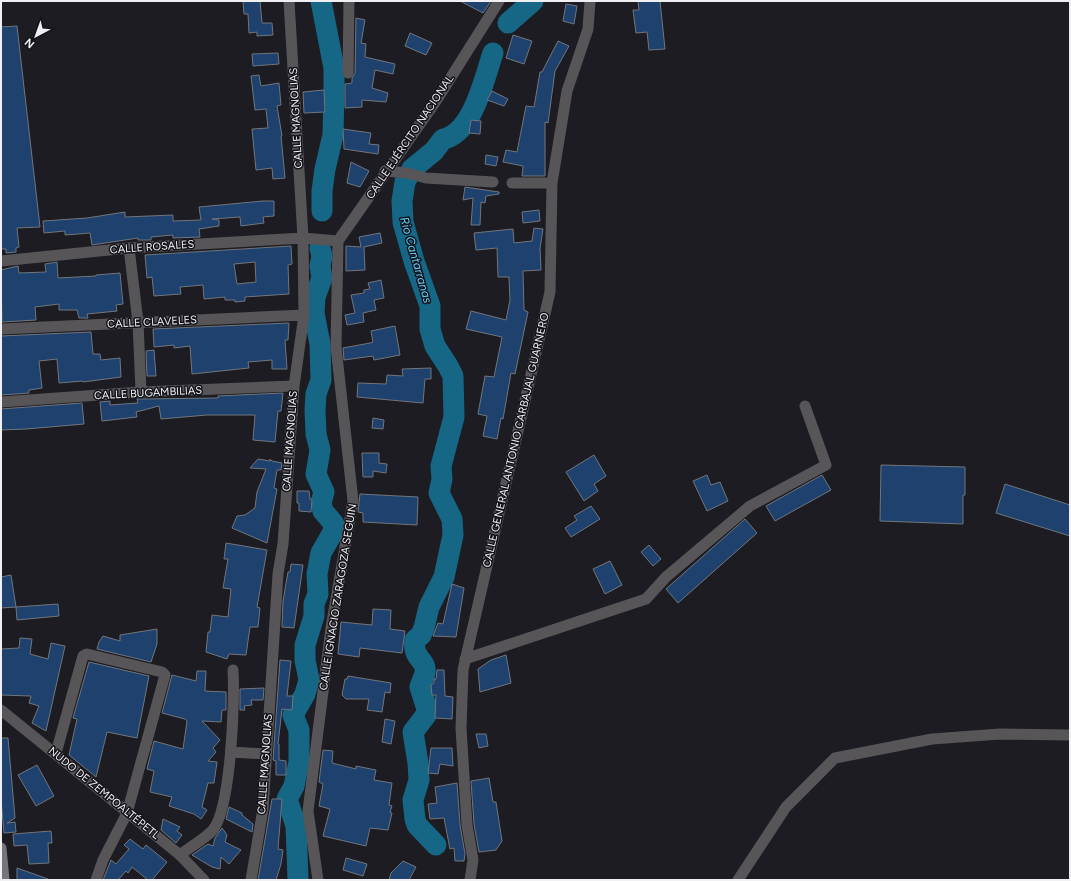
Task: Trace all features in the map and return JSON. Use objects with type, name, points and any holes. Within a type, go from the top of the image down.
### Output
[{"type":"main road","points":[[1,848],[4,880]]},
{"type":"street","name":"CALLE MAGNOLIAS","points":[[251,880],[263,809],[265,754],[294,386],[304,315],[303,238],[289,1]]},
{"type":"street","points":[[348,73],[349,1]]},
{"type":"street","name":"CALLE EJÉRCITO NACIONAL","points":[[338,241],[354,220],[385,171],[436,101],[499,1]]},
{"type":"street","name":"CALLE GENERAL ANTONIO CARBAJAL GUARNERO","points":[[470,880],[473,860],[468,825],[461,728],[463,670],[550,292],[552,183],[567,91],[588,29],[590,1]]},
{"type":"street","points":[[385,171],[407,173],[426,178],[493,182]]},
{"type":"street","points":[[512,183],[552,183]]},
{"type":"street","points":[[303,238],[338,241]]},
{"type":"street","name":"CALLE ROSALES","points":[[1,260],[129,248],[303,238]]},
{"type":"street","name":"CALLE IGNACIO ZARAGOZA SEGUIN","points":[[318,880],[308,811],[331,628],[353,502],[336,347],[338,241]]},
{"type":"street","points":[[129,248],[138,322],[141,392]]},
{"type":"street","name":"CALLE CLAVELES","points":[[1,330],[138,322],[304,315]]},
{"type":"street","name":"CALLE BUGAMBILIAS","points":[[1,402],[141,392],[294,386]]},
{"type":"street","points":[[465,659],[646,599],[666,577],[750,506],[826,464],[805,406]]},
{"type":"street","points":[[56,753],[83,656],[87,654],[162,672],[165,675],[127,813],[102,860],[96,880]]},
{"type":"street","points":[[180,855],[212,830],[220,816],[231,752],[234,697],[233,670]]},
{"type":"street","name":"NUDO DE ZEMPOALTÉPETL","points":[[1,710],[56,753],[127,813],[180,855],[204,880]]},
{"type":"street","points":[[738,880],[786,807],[835,758],[932,739],[1000,734],[1070,736]]},
{"type":"street","points":[[231,752],[265,754]]},
{"type":"building","points":[[243,1],[260,1],[262,23],[272,23],[273,35],[257,36],[257,32],[249,33],[248,14],[244,14]]},
{"type":"building","points":[[460,1],[491,1],[483,13]]},
{"type":"building","points":[[638,1],[660,1],[665,49],[649,50],[647,32],[636,33],[633,10],[639,10]]},
{"type":"building","points":[[566,4],[577,6],[574,24],[563,21]]},
{"type":"building","points":[[356,18],[365,20],[361,43],[366,44],[365,57],[395,64],[393,74],[375,70],[372,88],[388,93],[386,102],[362,100],[362,107],[345,108],[345,84],[352,83],[352,78],[355,73]]},
{"type":"building","points":[[17,26],[40,227],[17,228],[19,247],[16,248],[16,252],[6,253],[6,249],[1,249],[1,27]]},
{"type":"building","points":[[410,33],[432,43],[426,55],[405,46]]},
{"type":"building","points":[[513,35],[532,41],[524,64],[506,58]]},
{"type":"building","points":[[558,41],[569,46],[555,71],[548,123],[545,122],[545,176],[522,176],[523,166],[503,162],[506,150],[517,152],[526,106],[534,107],[540,72],[542,72]]},
{"type":"building","points":[[278,53],[279,64],[253,66],[252,54]]},
{"type":"building","points":[[259,75],[261,86],[279,83],[281,105],[277,106],[282,136],[285,178],[273,179],[272,168],[256,170],[252,129],[268,128],[266,109],[255,110],[251,76]]},
{"type":"building","points":[[324,90],[325,112],[304,113],[303,92]]},
{"type":"building","points":[[492,91],[508,99],[504,106],[487,100]]},
{"type":"building","points":[[471,120],[481,121],[480,134],[469,133]]},
{"type":"building","points":[[343,129],[371,133],[369,144],[379,145],[378,154],[344,149]]},
{"type":"building","points":[[486,155],[498,157],[496,166],[485,164]]},
{"type":"building","points":[[351,162],[369,171],[360,187],[347,183]]},
{"type":"building","points":[[465,187],[499,192],[499,194],[486,196],[485,203],[481,202],[480,225],[471,225],[473,198],[463,200]]},
{"type":"building","points":[[274,201],[274,216],[263,217],[264,223],[241,226],[240,217],[212,219],[219,220],[219,226],[199,229],[200,237],[173,238],[173,235],[151,237],[151,240],[138,240],[138,238],[92,245],[90,233],[65,235],[65,231],[44,233],[43,221],[87,218],[125,212],[125,217],[173,215],[173,221],[201,220],[199,207]]},
{"type":"building","points":[[539,210],[540,221],[523,223],[522,212]]},
{"type":"building","points":[[534,228],[543,229],[540,248],[541,270],[523,271],[524,310],[528,312],[515,374],[511,373],[503,419],[501,418],[497,439],[483,436],[487,416],[478,414],[485,376],[494,377],[502,337],[466,329],[471,311],[506,320],[510,300],[509,277],[498,277],[497,248],[476,250],[474,233],[513,229],[514,243],[532,241]]},
{"type":"building","points":[[380,233],[382,243],[364,247],[365,270],[346,271],[346,246],[361,247],[359,237]]},
{"type":"building","points":[[291,246],[292,264],[288,265],[289,294],[245,297],[245,301],[235,302],[235,300],[225,300],[225,297],[204,299],[203,285],[180,287],[181,294],[154,296],[152,277],[147,278],[145,255]],"holes":[[[255,262],[256,282],[237,284],[234,264]]]},
{"type":"building","points":[[57,262],[58,278],[120,273],[123,304],[116,305],[117,311],[87,314],[88,318],[79,318],[77,310],[59,310],[59,304],[35,307],[36,320],[2,322],[1,270],[18,266],[19,273],[46,272],[45,264]]},
{"type":"building","points":[[381,280],[384,298],[374,300],[376,310],[363,313],[364,322],[347,325],[345,315],[355,313],[351,295],[364,293],[364,290],[370,289],[368,283]]},
{"type":"building","points":[[289,323],[288,340],[285,340],[287,369],[272,369],[272,360],[248,362],[249,368],[192,374],[190,346],[174,348],[174,345],[154,347],[153,329]]},
{"type":"building","points":[[395,326],[400,355],[374,360],[373,356],[344,360],[343,348],[373,342],[371,331]]},
{"type":"building","points":[[91,332],[93,354],[100,354],[101,360],[120,358],[121,377],[83,382],[59,383],[57,359],[39,361],[42,388],[29,390],[29,393],[1,395],[1,336]]},
{"type":"building","points":[[154,350],[156,376],[147,376],[146,351]]},
{"type":"building","points":[[431,368],[431,379],[425,379],[423,403],[357,397],[358,383],[386,384],[387,375],[403,376],[402,369]]},
{"type":"building","points":[[283,393],[281,411],[278,411],[275,442],[253,440],[255,415],[207,415],[161,419],[159,406],[136,412],[137,417],[102,421],[100,402],[110,401],[110,405],[138,403],[137,399],[218,398],[218,396]]},
{"type":"building","points":[[82,403],[84,424],[1,430],[1,409]]},
{"type":"building","points":[[373,418],[384,420],[383,429],[372,428]]},
{"type":"building","points":[[362,453],[379,453],[379,463],[387,464],[386,473],[373,471],[373,477],[363,477]]},
{"type":"building","points":[[594,455],[606,476],[594,484],[598,491],[584,501],[566,472]]},
{"type":"building","points":[[258,459],[270,461],[270,459],[272,461],[282,463],[281,470],[277,470],[274,488],[277,489],[267,543],[232,528],[237,516],[245,515],[255,508],[257,492],[266,469],[250,468]]},
{"type":"building","points":[[881,465],[965,467],[963,524],[880,521]]},
{"type":"building","points":[[707,475],[711,485],[720,482],[728,501],[707,511],[693,481]]},
{"type":"building","points":[[822,475],[831,490],[775,521],[766,506]]},
{"type":"building","points":[[1005,484],[1070,505],[1070,536],[996,513]]},
{"type":"building","points":[[297,491],[309,491],[310,499],[312,500],[311,512],[299,511]]},
{"type":"building","points":[[360,494],[418,497],[417,525],[363,522],[363,513],[358,512]]},
{"type":"building","points":[[591,506],[600,519],[571,537],[565,528],[577,520],[574,516]]},
{"type":"building","points":[[745,519],[757,533],[678,603],[666,589]]},
{"type":"building","points":[[226,543],[267,550],[257,607],[260,608],[258,627],[250,627],[246,655],[229,654],[227,659],[206,652],[208,632],[210,632],[212,615],[228,617],[231,589],[223,588],[228,559],[224,559]]},
{"type":"building","points":[[649,545],[661,559],[653,566],[641,552]]},
{"type":"building","points":[[610,561],[622,585],[605,594],[593,569]]},
{"type":"building","points":[[291,564],[303,565],[294,628],[282,627],[283,601],[288,572],[290,572]]},
{"type":"building","points":[[11,575],[16,607],[1,608],[1,577]]},
{"type":"building","points":[[452,584],[464,588],[456,637],[433,636],[438,623],[443,624]]},
{"type":"building","points":[[58,604],[59,616],[17,620],[16,607]]},
{"type":"building","points":[[373,609],[391,610],[390,629],[405,631],[402,653],[360,648],[359,657],[338,654],[341,622],[372,625]]},
{"type":"building","points":[[157,629],[157,644],[151,662],[97,649],[103,636],[120,641],[120,635]]},
{"type":"building","points":[[20,638],[32,639],[30,654],[48,659],[51,643],[65,646],[46,731],[32,723],[39,706],[29,703],[31,696],[1,695],[1,649],[19,648]]},
{"type":"building","points":[[506,655],[511,683],[480,692],[478,669],[491,660]]},
{"type":"building","points":[[280,660],[291,661],[287,696],[293,696],[292,710],[282,709],[278,744],[279,760],[286,761],[286,775],[276,775],[276,761],[273,760]]},
{"type":"building","points":[[89,662],[149,676],[137,738],[107,732],[96,777],[69,755],[77,719],[73,718]]},
{"type":"building","points":[[437,670],[444,670],[445,696],[453,697],[452,719],[435,718],[436,695],[432,695],[431,685],[434,683],[434,679],[436,679]]},
{"type":"building","points":[[197,671],[206,671],[205,691],[226,692],[226,710],[222,710],[221,722],[202,721],[220,740],[213,748],[216,752],[208,761],[217,762],[214,783],[208,783],[202,807],[207,810],[201,819],[194,814],[169,806],[172,797],[150,792],[154,771],[147,769],[154,741],[183,749],[187,721],[185,719],[162,713],[172,675],[196,681]]},
{"type":"building","points":[[348,676],[391,683],[390,693],[385,692],[382,712],[367,710],[369,699],[346,699],[342,695],[345,679],[347,679]]},
{"type":"building","points":[[264,688],[263,700],[251,700],[252,705],[244,706],[245,710],[240,710],[240,689]]},
{"type":"building","points":[[385,719],[395,721],[391,744],[382,742]]},
{"type":"building","points":[[476,734],[486,734],[488,746],[479,748]]},
{"type":"building","points":[[1,738],[8,738],[15,818],[7,823],[15,822],[16,832],[4,833],[1,799]]},
{"type":"building","points":[[431,748],[452,748],[453,766],[440,764],[438,774],[428,773]]},
{"type":"building","points":[[323,750],[333,751],[332,763],[356,769],[356,766],[376,770],[374,780],[392,783],[389,805],[392,806],[390,812],[392,813],[388,830],[370,828],[366,846],[323,836],[330,809],[319,806],[323,784],[319,782]]},
{"type":"building","points":[[37,765],[54,796],[36,806],[18,775]]},
{"type":"building","points":[[489,778],[493,802],[496,802],[502,841],[496,850],[479,852],[474,824],[471,781]]},
{"type":"building","points":[[457,783],[460,825],[465,854],[464,861],[455,861],[454,848],[450,849],[444,818],[430,819],[428,804],[437,803],[435,787]]},
{"type":"building","points":[[272,799],[282,799],[278,849],[283,850],[281,864],[276,880],[258,880]]},
{"type":"building","points":[[229,807],[242,813],[242,815],[253,824],[252,832],[226,819]]},
{"type":"building","points":[[163,819],[180,827],[177,831],[182,835],[176,843],[161,830]]},
{"type":"building","points":[[222,828],[227,835],[225,842],[241,850],[229,864],[221,857],[220,869],[212,867],[192,855],[208,844],[213,846],[215,838]]},
{"type":"building","points":[[51,831],[52,843],[48,843],[49,863],[29,864],[27,845],[14,846],[13,834]]},
{"type":"building","points":[[130,839],[143,849],[146,845],[167,862],[152,880],[148,880],[132,867],[128,873],[126,871],[118,880],[103,880],[111,860],[116,864],[129,849],[124,845]]},
{"type":"building","points":[[346,858],[367,864],[363,876],[343,870]]},
{"type":"building","points":[[403,861],[416,867],[409,880],[389,880],[391,873]]},
{"type":"building","points":[[17,868],[48,879],[17,880]]},
{"type":"waterway","name":"Rio Cantarranas","points":[[321,1],[334,68],[333,135],[325,169],[322,191],[322,211]]},
{"type":"waterway","name":"Rio Cantarranas","points":[[508,23],[533,1]]},
{"type":"waterway","name":"Rio Cantarranas","points":[[436,845],[417,825],[413,800],[419,780],[413,732],[426,715],[427,709],[420,687],[425,674],[425,668],[424,664],[417,655],[415,640],[421,635],[429,607],[444,577],[453,535],[452,519],[439,493],[442,479],[441,466],[454,417],[453,376],[435,346],[430,329],[430,306],[414,261],[403,222],[402,201],[405,182],[412,169],[434,151],[443,139],[453,135],[462,127],[470,116],[476,104],[493,53]]},
{"type":"waterway","name":"Rio Cantarranas","points":[[298,880],[296,826],[287,799],[294,786],[299,762],[299,730],[293,715],[305,694],[309,680],[305,660],[305,645],[314,616],[314,604],[318,594],[317,574],[321,553],[333,532],[334,524],[323,511],[321,503],[324,492],[316,474],[320,450],[316,434],[315,410],[316,394],[321,380],[320,344],[314,313],[315,297],[322,278],[320,266],[322,256],[320,248]]}]
